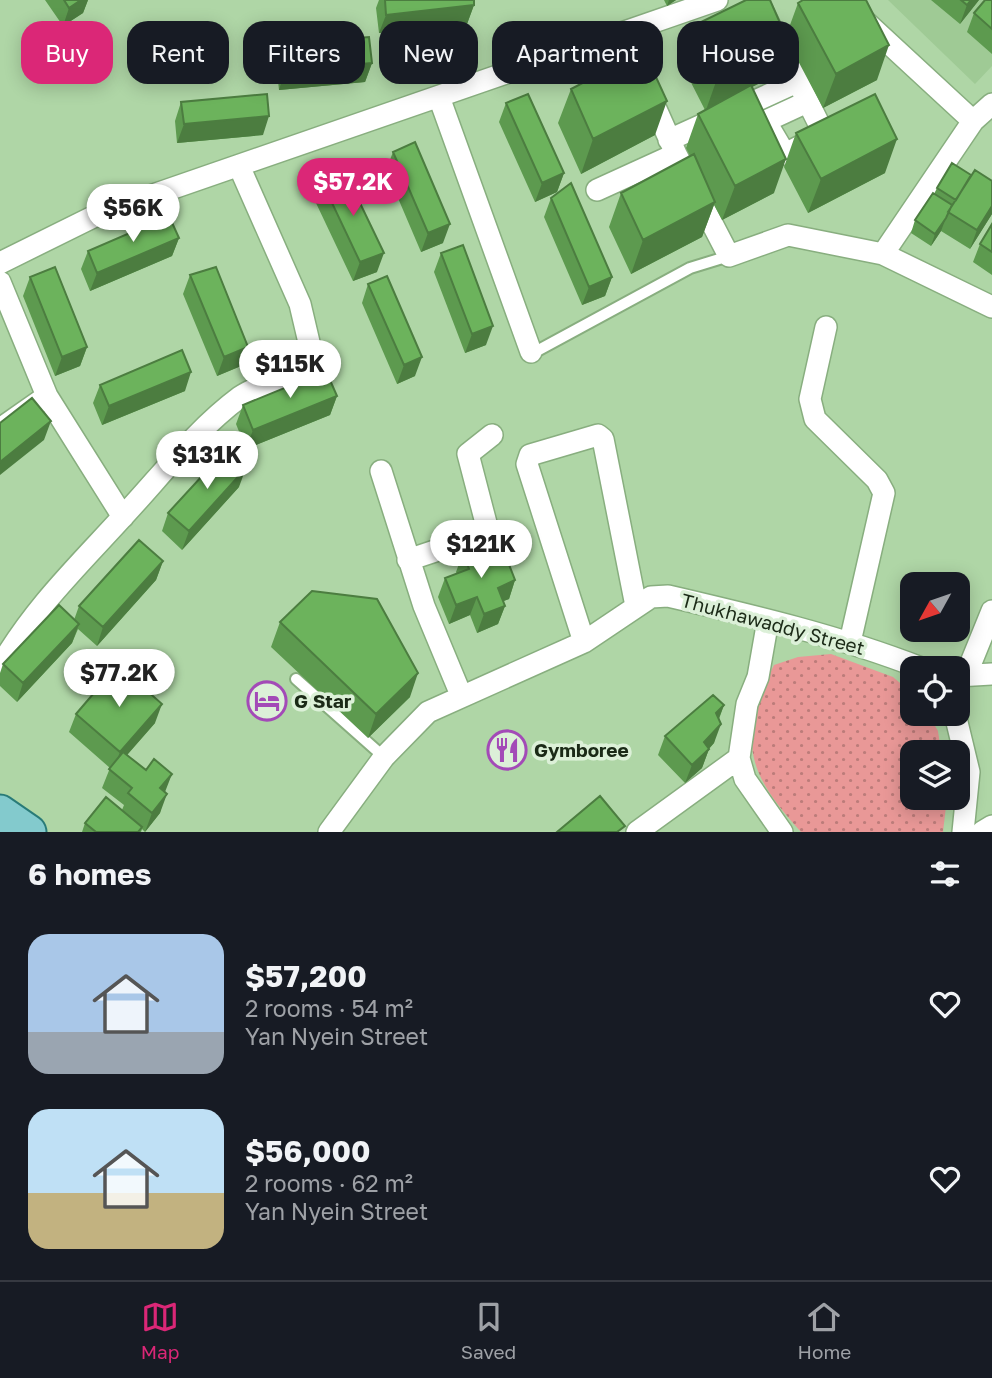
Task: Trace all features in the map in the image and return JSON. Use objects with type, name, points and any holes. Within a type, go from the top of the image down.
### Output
[{"type":"main road","points":[[0,812],[29,832]]},
{"type":"street","points":[[661,21],[717,0]]},
{"type":"street","points":[[757,0],[767,21]]},
{"type":"street","points":[[842,0],[972,121]]},
{"type":"street","points":[[0,263],[101,213],[492,79]]},
{"type":"street","points":[[645,84],[673,147],[729,256],[788,235],[883,254],[992,307]]},
{"type":"street","points":[[597,190],[755,100],[792,84]]},
{"type":"street","points":[[755,100],[777,146],[785,154],[824,134],[798,84]]},
{"type":"street","points":[[439,97],[531,352]]},
{"type":"street","points":[[766,121],[807,102]]},
{"type":"street","points":[[883,254],[972,121],[992,104]]},
{"type":"street","points":[[0,667],[18,635],[64,578],[191,442],[241,396],[290,374],[307,363],[312,355],[300,304],[239,166]]},
{"type":"street","points":[[0,282],[47,396],[123,517]]},
{"type":"street","points":[[826,327],[810,399],[811,409],[815,419],[877,480],[884,493],[850,642]]},
{"type":"street","points":[[0,429],[47,396]]},
{"type":"street","points":[[408,560],[477,537],[486,523],[468,454],[492,435]]},
{"type":"street","points":[[584,642],[527,464],[530,454],[598,435],[603,439],[636,606]]},
{"type":"street","points":[[381,471],[424,606],[461,695]]},
{"type":"street","name":"Thukhawaddy Street","points":[[329,832],[384,757],[428,712],[584,642],[651,597],[668,596],[768,620],[850,642],[900,660]]},
{"type":"street","points":[[970,659],[992,611]]},
{"type":"street","points":[[768,620],[758,677],[747,704],[739,758],[745,779],[782,832]]},
{"type":"street","points":[[970,675],[992,674]]},
{"type":"street","points":[[958,726],[969,772],[963,832]]},
{"type":"street","points":[[637,832],[739,758]]},
{"type":"street","points":[[982,832],[992,826]]},
{"type":"lane","points":[[531,352],[536,352],[690,268],[729,256]]},
{"type":"lane","points":[[296,679],[384,757]]},
{"type":"shaded area","points":[[888,0],[992,0],[992,66],[975,84]]},
{"type":"shaded area","points":[[831,654],[893,677],[900,683],[900,726],[935,726],[939,740],[900,740],[900,810],[946,810],[943,832],[801,832],[783,811],[768,791],[759,772],[753,754],[752,735],[762,691],[774,665],[798,657]]},
{"type":"building","points":[[64,0],[81,0],[69,8]]},
{"type":"building","points":[[385,0],[474,0],[474,5],[386,15]]},
{"type":"building","points":[[746,0],[770,0],[779,21],[703,21]]},
{"type":"building","points":[[803,0],[866,0],[889,45],[836,74],[798,3]]},
{"type":"building","points":[[985,0],[992,0],[992,29],[974,13]]},
{"type":"building","points":[[365,37],[369,37],[372,63],[365,64]]},
{"type":"building","points":[[581,84],[659,84],[667,101],[593,139],[571,89]]},
{"type":"building","points":[[751,85],[786,159],[735,186],[698,114]]},
{"type":"building","points":[[267,94],[269,116],[184,124],[181,102]]},
{"type":"building","points":[[528,94],[564,173],[542,183],[506,103]]},
{"type":"building","points":[[875,94],[897,139],[821,179],[796,133]]},
{"type":"building","points":[[415,142],[450,224],[428,233],[393,152]]},
{"type":"building","points":[[694,154],[715,202],[643,240],[621,193]]},
{"type":"building","points":[[952,163],[971,175],[956,200],[937,188]]},
{"type":"building","points":[[975,170],[992,181],[992,206],[977,230],[948,212]]},
{"type":"building","points":[[346,174],[384,253],[360,262],[323,184]]},
{"type":"building","points":[[571,183],[612,277],[589,287],[551,198]]},
{"type":"building","points":[[933,193],[952,205],[935,234],[915,220]]},
{"type":"building","points":[[169,216],[179,238],[97,273],[88,251]]},
{"type":"building","points":[[992,224],[992,252],[980,244]]},
{"type":"building","points":[[463,245],[493,326],[472,334],[441,253]]},
{"type":"building","points":[[55,267],[87,347],[62,357],[30,277]]},
{"type":"building","points":[[216,267],[248,347],[224,357],[190,275]]},
{"type":"building","points":[[387,276],[422,357],[404,365],[368,284]]},
{"type":"building","points":[[182,350],[191,372],[109,406],[100,385]]},
{"type":"building","points":[[326,371],[337,396],[253,430],[243,405]]},
{"type":"building","points":[[32,398],[51,421],[0,462],[0,423]]},
{"type":"building","points":[[226,450],[246,468],[189,531],[168,513]]},
{"type":"building","points":[[139,540],[163,561],[103,627],[79,606]]},
{"type":"building","points":[[486,544],[493,562],[506,557],[515,580],[498,588],[505,606],[484,614],[477,597],[456,605],[445,578],[469,569],[463,553]]},
{"type":"building","points":[[312,591],[377,599],[418,673],[376,714],[280,622]]},
{"type":"building","points":[[59,605],[79,624],[23,683],[3,664]]},
{"type":"building","points":[[118,665],[162,704],[120,752],[76,714]]},
{"type":"building","points":[[713,695],[724,705],[716,713],[721,724],[704,742],[709,749],[692,765],[665,736]]},
{"type":"building","points":[[123,752],[146,770],[154,759],[172,774],[160,788],[167,794],[152,813],[128,793],[132,788],[109,769]]},
{"type":"building","points":[[600,796],[625,826],[617,832],[557,832]]},
{"type":"building","points":[[106,797],[142,827],[138,832],[96,832],[85,823]]},
{"type":"place","name":"G Star","points":[[267,701]]},
{"type":"place","name":"Gymboree","points":[[507,750]]}]
